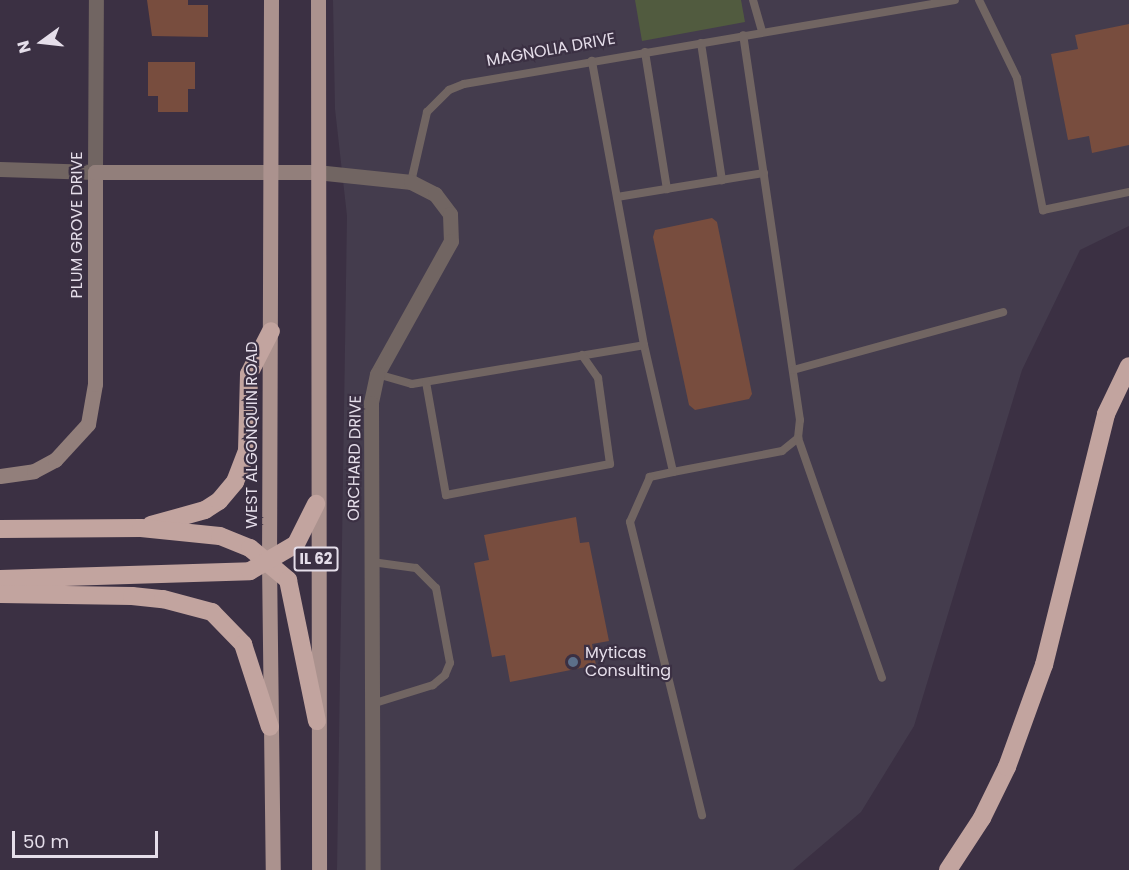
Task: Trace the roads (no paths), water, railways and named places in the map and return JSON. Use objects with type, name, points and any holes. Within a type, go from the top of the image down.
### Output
[{"type":"highway","points":[[141,528],[205,510],[219,501],[235,482],[247,451],[249,374],[271,331]]},
{"type":"highway","points":[[948,870],[982,818],[1007,767],[1044,665],[1106,414],[1129,366]]},
{"type":"highway","points":[[0,579],[250,571],[269,562],[296,544],[316,504]]},
{"type":"highway","points":[[0,529],[141,528],[220,536],[250,548],[288,580],[317,721]]},
{"type":"highway","points":[[0,594],[132,596],[163,599],[212,612],[243,644],[270,727]]},
{"type":"main road","name":"WEST ALGONQUIN ROAD","points":[[271,0],[269,562],[273,870]]},
{"type":"main road","name":"IL 62","points":[[318,0],[316,504],[319,870]]},
{"type":"street","name":"PLUM GROVE DRIVE","points":[[0,476],[34,471],[55,460],[88,424],[95,384],[96,0]]},
{"type":"street","points":[[0,170],[316,172]]},
{"type":"street","name":"ORCHARD DRIVE","points":[[316,172],[411,182],[435,194],[450,214],[451,241],[377,374],[371,403],[373,870]]},
{"type":"lane","points":[[753,0],[762,32]]},
{"type":"lane","name":"MAGNOLIA DRIVE","points":[[411,182],[427,112],[449,90],[592,61],[955,0]]},
{"type":"lane","points":[[979,0],[1017,78],[1043,210],[1129,192]]},
{"type":"lane","points":[[743,35],[800,420],[798,438],[882,678]]},
{"type":"lane","points":[[700,43],[722,180]]},
{"type":"lane","points":[[645,52],[667,189]]},
{"type":"lane","points":[[592,61],[644,345],[673,472]]},
{"type":"lane","points":[[617,197],[764,173]]},
{"type":"lane","points":[[793,370],[1003,312]]},
{"type":"lane","points":[[377,374],[412,384],[644,345]]},
{"type":"lane","points":[[426,382],[446,495],[610,464],[598,378],[582,355]]},
{"type":"lane","points":[[702,815],[630,522],[650,477],[782,451],[798,438]]},
{"type":"lane","points":[[372,562],[416,568],[436,588],[450,663],[445,675],[433,685],[372,704]]},
{"type":"place","name":"Myticas Consulting","points":[[573,662]]}]
